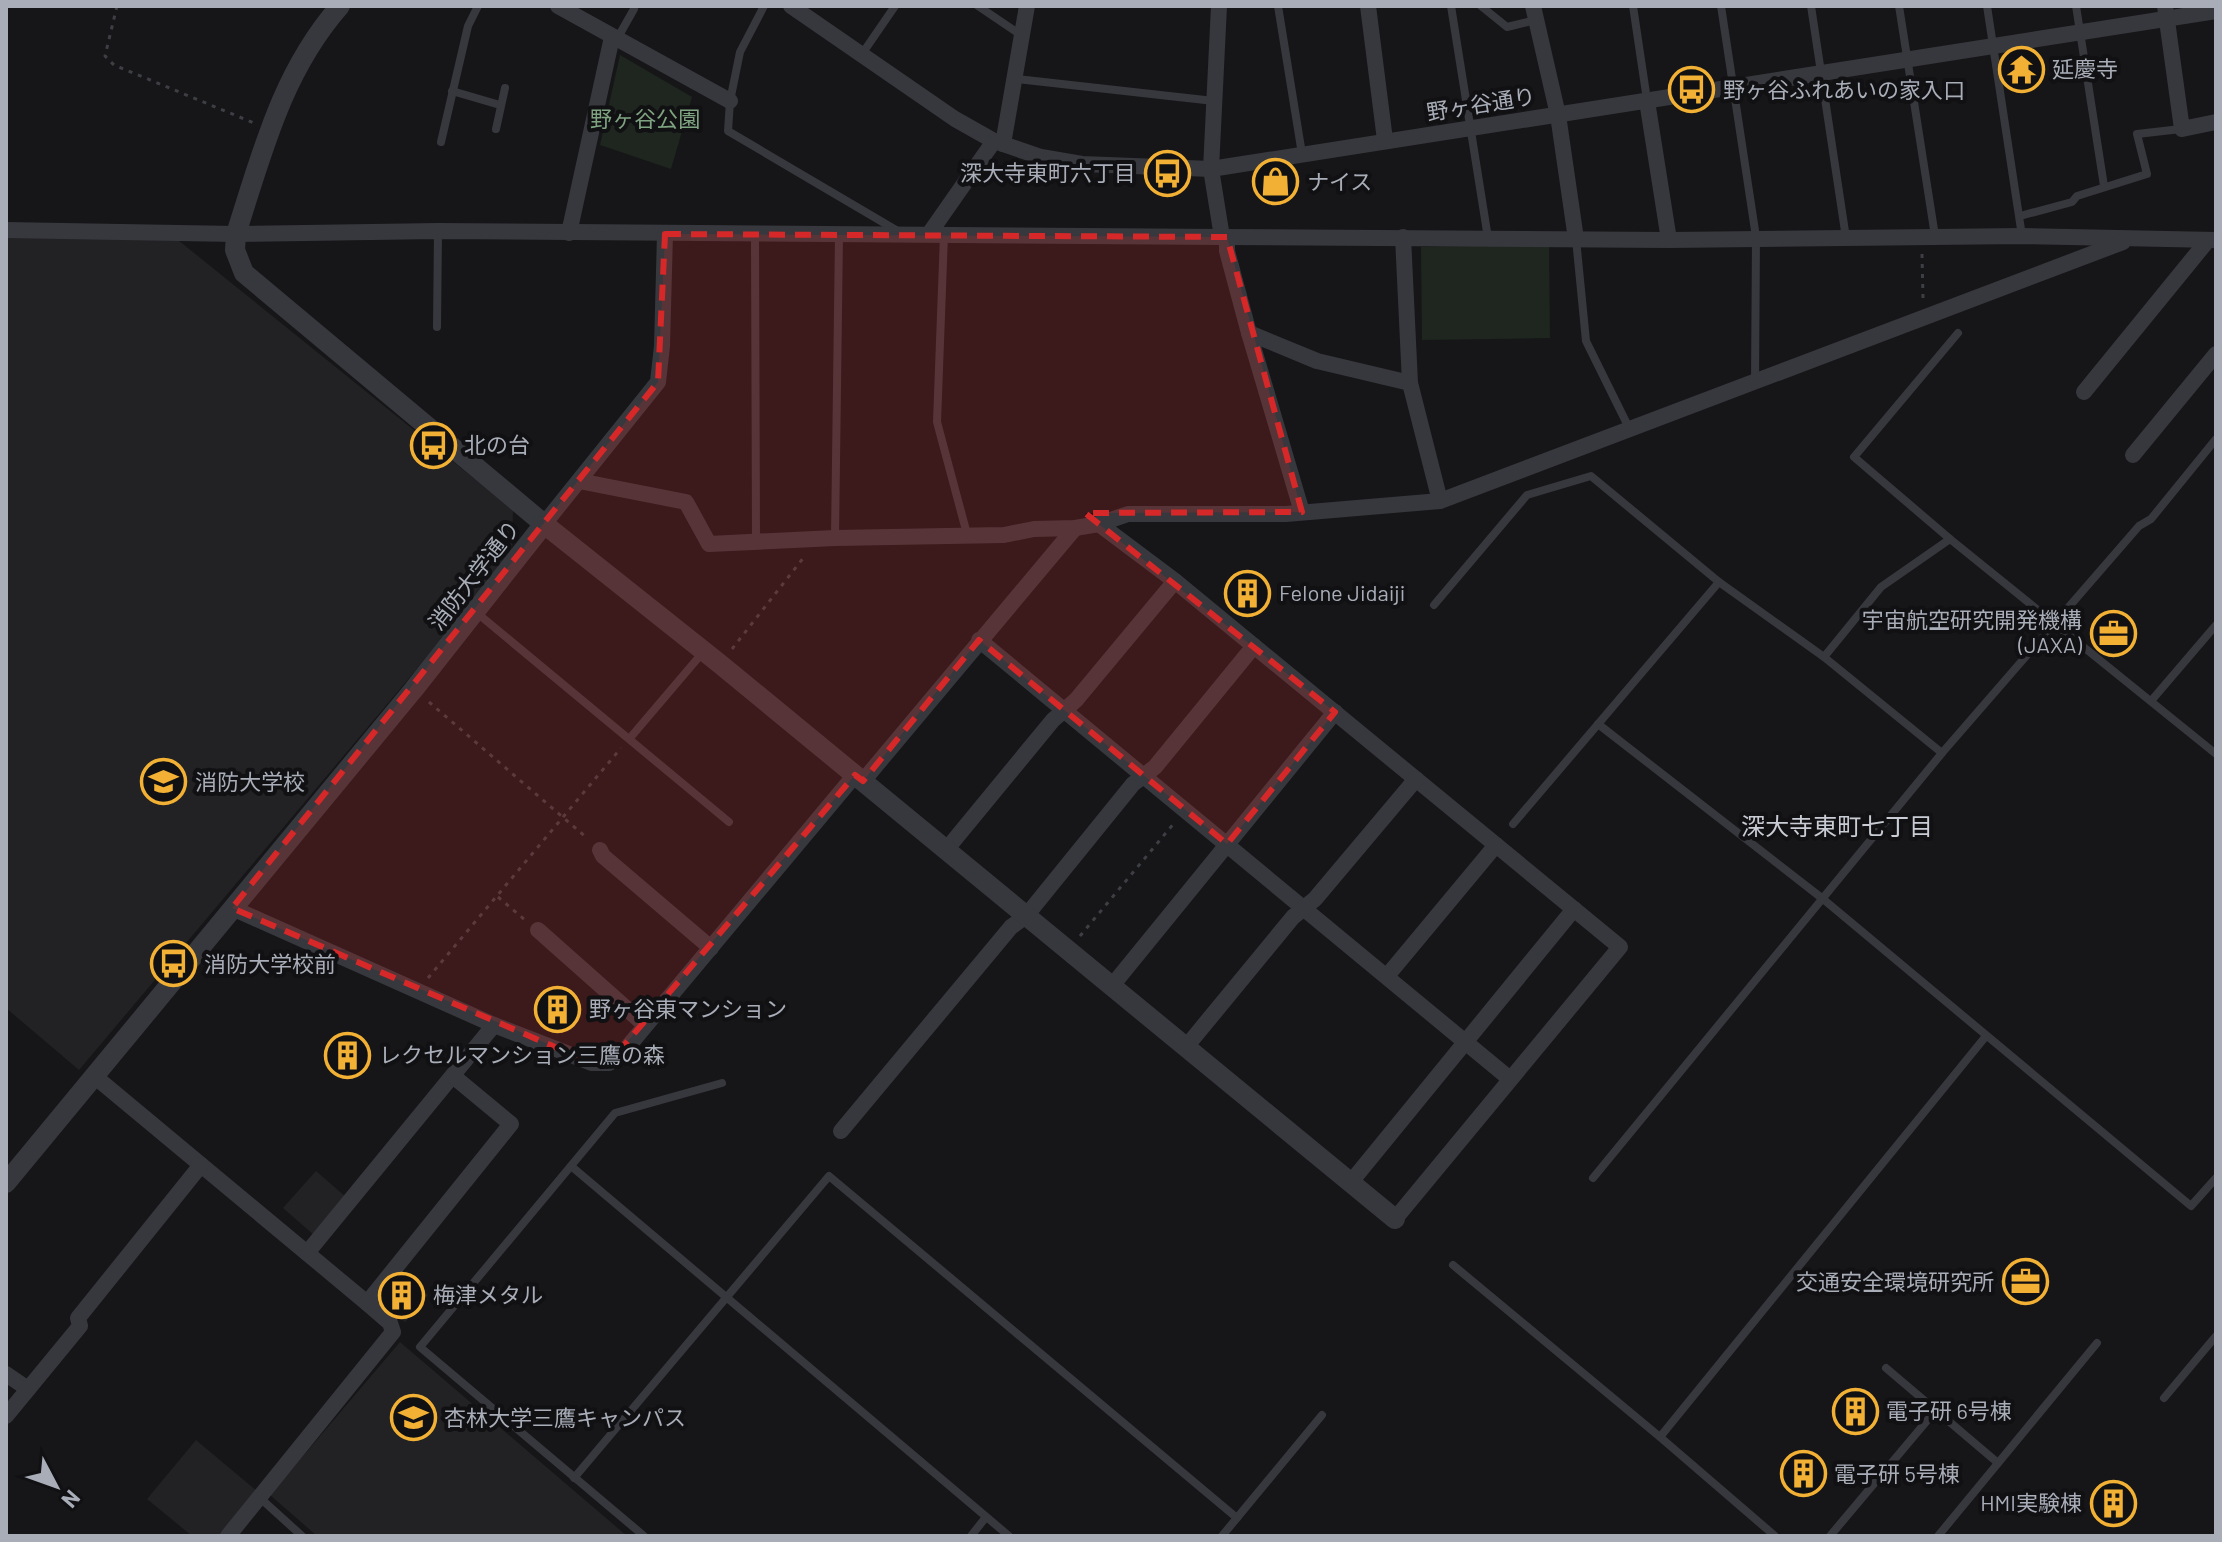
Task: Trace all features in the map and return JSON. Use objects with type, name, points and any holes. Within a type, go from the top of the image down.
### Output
[{"type":"street","name":"消防大学通り","points":[[6,1183],[414,689],[544,524],[244,273],[235,250],[236,234],[269,129],[294,70],[340,6]]},
{"type":"street","points":[[558,6],[730,101]]},
{"type":"street","name":"野ヶ谷通り","points":[[791,6],[955,119],[999,142],[1041,157],[1082,164],[1211,169],[1994,47],[2080,32],[2166,12],[2216,11]]},
{"type":"street","points":[[937,235],[999,142],[1017,79],[1027,6]]},
{"type":"street","points":[[1219,6],[1211,169],[1227,251],[1302,512]]},
{"type":"street","points":[[1368,6],[1385,140]]},
{"type":"street","points":[[2166,12],[2182,129],[2216,122]]},
{"type":"street","points":[[1534,13],[1558,115],[1576,239]]},
{"type":"street","points":[[569,233],[614,38]]},
{"type":"street","points":[[1647,101],[1669,240]]},
{"type":"street","points":[[6,230],[236,234],[438,231],[1669,240],[2022,236],[2213,239]]},
{"type":"street","points":[[665,234],[658,382],[544,524],[712,657],[1395,1219],[1620,947],[1175,581],[1099,524]]},
{"type":"street","points":[[1403,237],[1410,383],[1440,501]]},
{"type":"street","points":[[579,481],[686,502],[709,544],[756,540],[1004,535],[1034,529],[1099,524],[1128,514],[1260,515],[1440,501],[2132,238]]},
{"type":"street","points":[[2084,392],[2213,239]]},
{"type":"street","points":[[1249,333],[1317,361],[1410,383]]},
{"type":"street","points":[[2133,455],[2216,354]]},
{"type":"street","points":[[232,908],[494,1025],[592,1063],[609,1063],[621,1055],[1075,528]]},
{"type":"street","points":[[946,850],[1175,581]]},
{"type":"street","points":[[979,640],[1510,1079]]},
{"type":"street","points":[[841,1131],[1011,927],[1026,916],[1133,784],[1155,767],[1254,646]]},
{"type":"street","points":[[1111,987],[1335,712]]},
{"type":"street","points":[[1186,1047],[1293,917],[1315,899],[1416,779]]},
{"type":"street","points":[[1387,976],[1496,845]]},
{"type":"street","points":[[600,850],[603,856],[711,948]]},
{"type":"street","points":[[1351,1182],[1574,909]]},
{"type":"street","points":[[538,930],[645,1025]]},
{"type":"street","points":[[307,1253],[494,1025]]},
{"type":"street","points":[[93,1075],[367,1303],[390,1323],[393,1332],[228,1536]]},
{"type":"street","points":[[367,1303],[511,1124],[453,1076]]},
{"type":"street","points":[[6,1416],[80,1326],[78,1318],[201,1165]]},
{"type":"street","points":[[6,1374],[28,1389]]},
{"type":"lane","points":[[441,142],[468,26],[478,6]]},
{"type":"lane","points":[[764,6],[740,52],[730,101],[728,131],[903,235]]},
{"type":"lane","points":[[862,55],[895,6]]},
{"type":"lane","points":[[978,6],[1022,36]]},
{"type":"lane","points":[[1278,6],[1302,155]]},
{"type":"lane","points":[[1451,6],[1488,238]]},
{"type":"lane","points":[[1481,6],[1507,27],[1534,13]]},
{"type":"lane","points":[[1633,6],[1647,101]]},
{"type":"lane","points":[[1721,6],[1756,237],[1755,383]]},
{"type":"lane","points":[[1811,6],[1846,238]]},
{"type":"lane","points":[[1899,6],[1928,238]]},
{"type":"lane","points":[[1987,6],[2022,236]]},
{"type":"lane","points":[[2076,6],[2104,186]]},
{"type":"lane","points":[[614,38],[634,9]]},
{"type":"lane","points":[[1017,79],[1214,101]]},
{"type":"lane","points":[[496,129],[505,88]]},
{"type":"lane","points":[[452,91],[500,105]]},
{"type":"lane","points":[[2020,216],[2072,202],[2077,196],[2147,174],[2137,134],[2182,129]]},
{"type":"lane","points":[[437,327],[438,231]]},
{"type":"lane","points":[[755,233],[756,540]]},
{"type":"lane","points":[[827,538],[839,235]]},
{"type":"lane","points":[[937,235],[937,422],[967,534]]},
{"type":"lane","points":[[1576,239],[1586,341],[1630,430]]},
{"type":"lane","points":[[1958,333],[1854,457],[1950,539],[2216,754]]},
{"type":"lane","points":[[1593,1178],[1942,753],[2139,526],[2151,519],[2216,439]]},
{"type":"lane","points":[[1434,605],[1527,495],[1591,476],[1719,582],[1824,657],[1942,753]]},
{"type":"lane","points":[[1824,657],[1881,587],[1950,539]]},
{"type":"lane","points":[[1513,824],[1719,582]]},
{"type":"lane","points":[[475,612],[729,822]]},
{"type":"lane","points":[[2151,701],[2216,625]]},
{"type":"lane","points":[[630,738],[712,657]]},
{"type":"lane","points":[[1598,724],[1823,899],[2191,1206],[2216,1178]]},
{"type":"lane","points":[[1660,1437],[1986,1036]]},
{"type":"lane","points":[[644,1536],[420,1347],[615,1113],[722,1083]]},
{"type":"lane","points":[[571,1166],[1009,1536]]},
{"type":"lane","points":[[574,1478],[829,1176],[1237,1518]]},
{"type":"lane","points":[[1453,1265],[1775,1536]]},
{"type":"lane","points":[[2164,1398],[2216,1336]]},
{"type":"lane","points":[[1938,1536],[2097,1343]]},
{"type":"lane","points":[[1886,1368],[1998,1463]]},
{"type":"lane","points":[[1830,1536],[1936,1410]]},
{"type":"lane","points":[[1223,1536],[1322,1415]]},
{"type":"lane","points":[[259,1497],[302,1536]]},
{"type":"lane","points":[[971,1536],[986,1517]]},
{"type":"path","points":[[117,6],[105,56],[114,65],[269,129]]},
{"type":"path","points":[[1923,319],[1928,238]]},
{"type":"path","points":[[712,657],[827,538]]},
{"type":"path","points":[[414,689],[600,850]]},
{"type":"path","points":[[418,990],[630,738]]},
{"type":"path","points":[[1067,951],[1185,810]]},
{"type":"path","points":[[498,897],[538,930]]},
{"type":"highlighted area","points":[[665,234],[1227,237],[1302,512],[1085,513],[1335,712],[1227,844],[979,640],[863,781],[855,775],[609,1063],[592,1063],[232,908],[658,382]]},
{"type":"shaded area","name":"消防大学校","points":[[6,232],[178,240],[513,510],[512,556],[79,1070],[6,1008]]},
{"type":"shaded area","points":[[316,1171],[347,1198],[314,1235],[283,1208]]},
{"type":"shaded area","points":[[396,1269],[428,1295],[405,1322],[374,1294]]},
{"type":"shaded area","name":"杏林大学三鷹キャンパス","points":[[400,1342],[627,1536],[317,1536],[270,1495]]},
{"type":"shaded area","points":[[196,1440],[257,1491],[221,1536],[192,1536],[147,1499]]},
{"type":"green space","name":"野ヶ谷公園","points":[[620,55],[692,97],[671,169],[600,145]]},
{"type":"green space","points":[[1549,245],[1550,338],[1422,340],[1421,247]]},
{"type":"place","name":"延慶寺","points":[[2021,69]]},
{"type":"place","name":"野ヶ谷ふれあいの家入口","points":[[1692,90]]},
{"type":"place","name":"深大寺東町六丁目","points":[[1167,173]]},
{"type":"place","name":"ナイス","points":[[1276,182]]},
{"type":"place","name":"北の台","points":[[433,445]]},
{"type":"place","name":"Felone Jidaiji","points":[[1248,593]]},
{"type":"place","name":"宇宙航空研究開発機構 (JAXA)","points":[[2113,633]]},
{"type":"place","name":"消防大学校","points":[[164,782]]},
{"type":"place","name":"消防大学校前","points":[[173,964]]},
{"type":"place","name":"野ヶ谷東マンション","points":[[558,1009]]},
{"type":"place","name":"レクセルマンション三鷹の森","points":[[348,1055]]},
{"type":"place","name":"交通安全環境研究所","points":[[2025,1282]]},
{"type":"place","name":"梅津メタル","points":[[402,1295]]},
{"type":"place","name":"電子研 6号棟","points":[[1855,1411]]},
{"type":"place","name":"杏林大学三鷹キャンパス","points":[[413,1418]]},
{"type":"place","name":"電子研 5号棟","points":[[1803,1474]]},
{"type":"place","name":"HMI実験棟","points":[[2113,1503]]},
{"type":"district","name":"深大寺東町七丁目","points":[[1837,827]]}]
